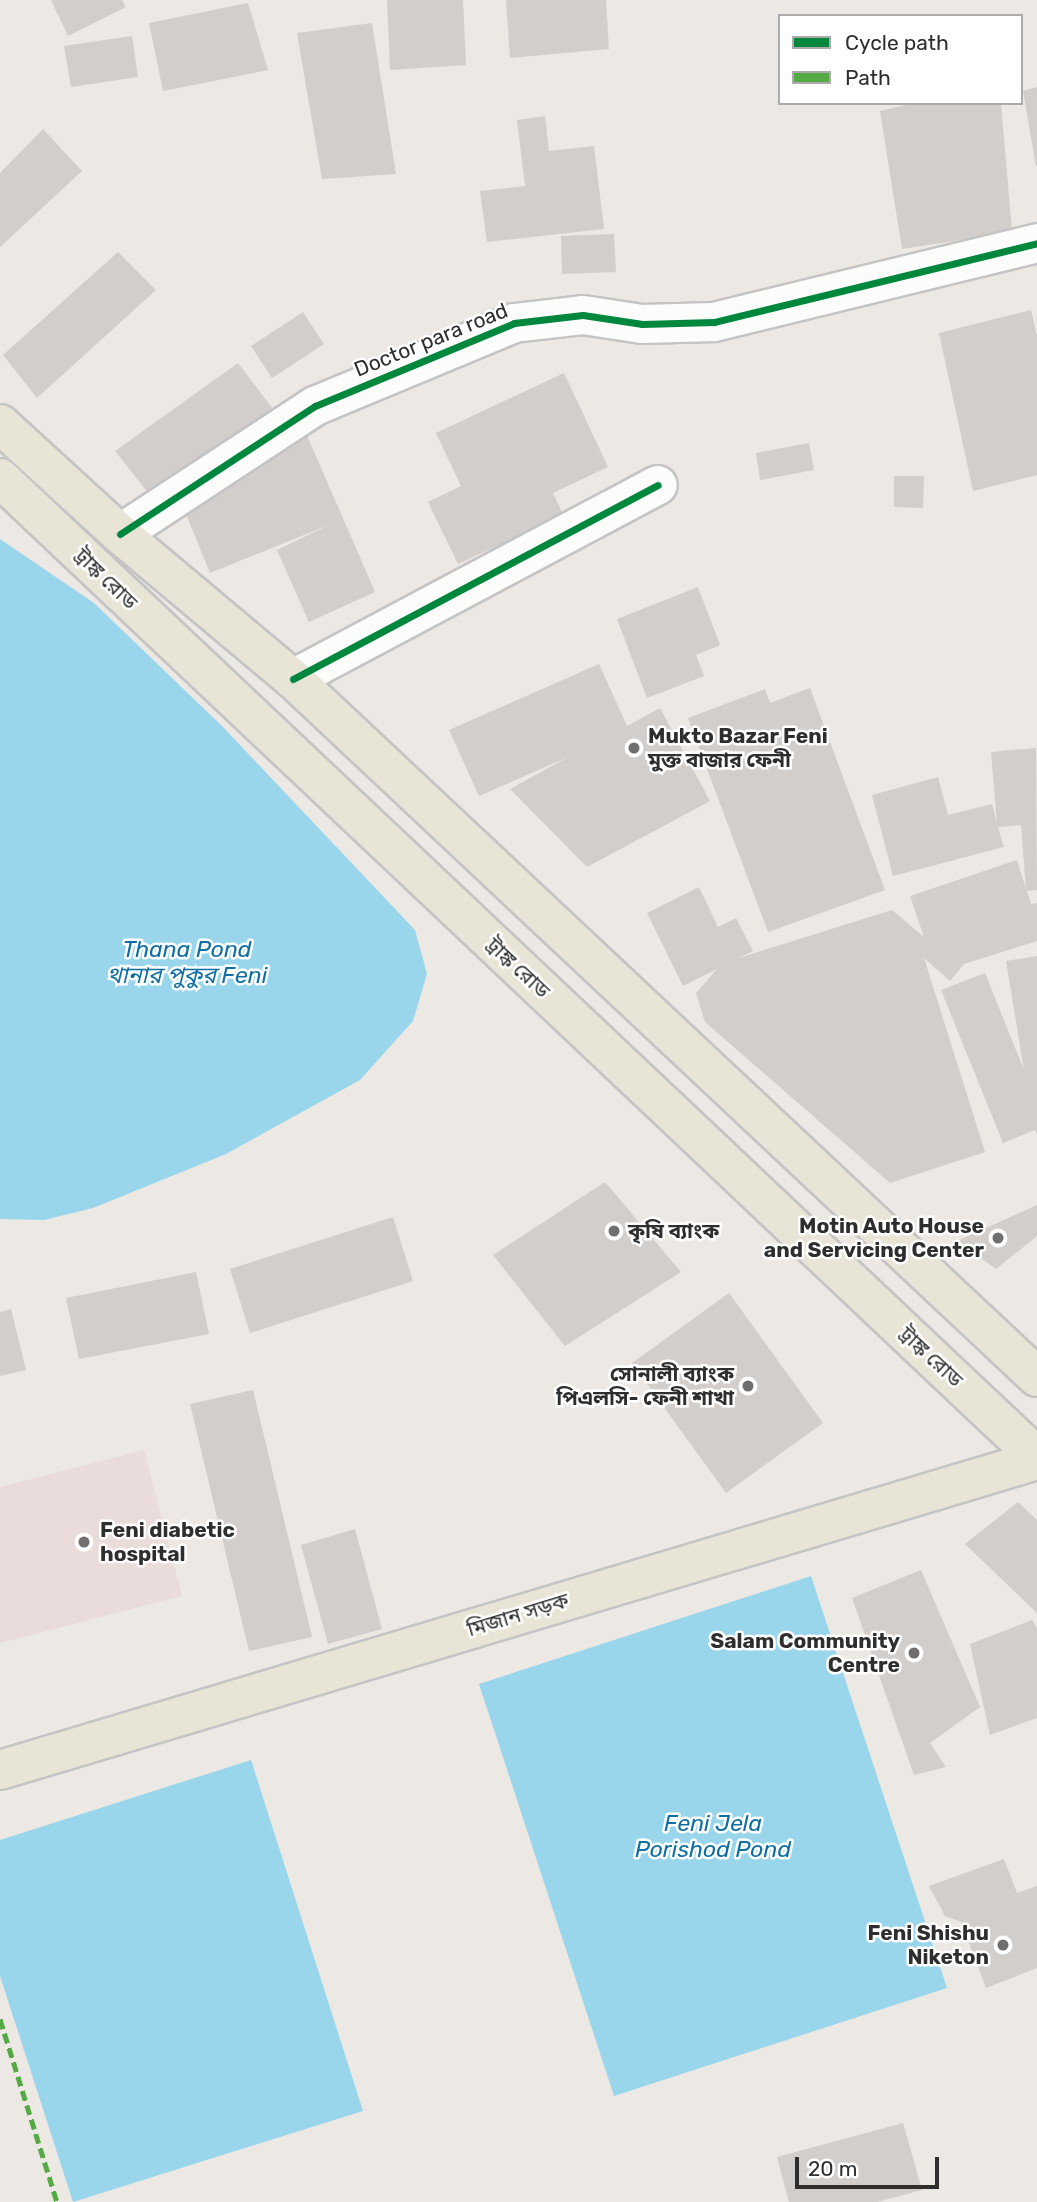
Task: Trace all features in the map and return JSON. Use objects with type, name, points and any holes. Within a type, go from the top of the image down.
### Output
[{"type":"main road","name":"ট্রাঙ্ক রোড","points":[[0,424],[120,534],[293,679],[1037,1377]]},
{"type":"main road","name":"ট্রাঙ্ক রোড","points":[[0,478],[1037,1459]]},
{"type":"main road","name":"মিজান সড়ক","points":[[0,1770],[1037,1459]]},
{"type":"street","name":"Doctor para road","points":[[120,534],[315,406],[514,323],[583,315],[642,324],[714,322],[1037,243]]},
{"type":"street","points":[[293,679],[658,485]]},
{"type":"shaded area","name":"Feni diabetic hospital","points":[[144,1450],[182,1596],[0,1643],[0,1487]]},
{"type":"water","name":"Thana Pond থানার পুকুর Feni","points":[[0,539],[94,603],[222,726],[415,930],[427,974],[413,1021],[360,1080],[226,1154],[93,1208],[44,1220],[0,1219]]},
{"type":"water","name":"Feni Jela Porishod Pond","points":[[811,1576],[947,1988],[614,2096],[479,1684]]},
{"type":"water","points":[[251,1760],[363,2111],[73,2202],[0,1976],[0,1840]]},
{"type":"building","points":[[51,0],[122,0],[126,7],[68,36]]},
{"type":"building","points":[[387,0],[463,0],[466,65],[390,70]]},
{"type":"building","points":[[506,0],[606,0],[609,49],[510,58]]},
{"type":"building","points":[[248,3],[268,70],[163,91],[149,23]]},
{"type":"building","points":[[372,23],[396,174],[322,179],[297,33]]},
{"type":"building","points":[[132,36],[138,77],[71,87],[64,46]]},
{"type":"building","points":[[1037,87],[1037,166],[1036,166],[1023,91]]},
{"type":"building","points":[[906,105],[1001,105],[1012,232],[902,249],[880,111]]},
{"type":"building","points":[[545,116],[549,151],[594,146],[604,229],[487,242],[480,191],[525,186],[517,120]]},
{"type":"building","points":[[43,129],[82,171],[0,247],[0,173]]},
{"type":"building","points":[[614,234],[616,272],[562,274],[561,236]]},
{"type":"building","points":[[118,252],[156,290],[37,398],[3,355]]},
{"type":"building","points":[[1031,310],[1037,336],[1037,475],[973,491],[939,333]]},
{"type":"building","points":[[303,312],[324,344],[272,378],[251,346]]},
{"type":"building","points":[[238,363],[276,413],[299,417],[375,592],[309,622],[277,550],[331,524],[210,573],[172,480],[149,494],[115,451]]},
{"type":"building","points":[[564,373],[608,467],[553,493],[572,533],[511,563],[501,544],[458,564],[428,502],[461,486],[436,433]]},
{"type":"building","points":[[809,443],[814,470],[760,480],[756,453]]},
{"type":"building","points":[[894,476],[924,476],[923,508],[894,507]]},
{"type":"building","points":[[698,587],[720,645],[696,655],[704,676],[647,698],[617,619]]},
{"type":"building","points":[[599,664],[627,726],[660,708],[710,801],[587,867],[510,789],[568,757],[479,796],[449,730]]},
{"type":"building","points":[[810,688],[885,890],[768,932],[688,718],[765,689],[770,703]]},
{"type":"building","points":[[1036,748],[1037,890],[1027,891],[1031,904],[1037,903],[1037,941],[964,964],[950,981],[924,958],[985,1152],[890,1183],[705,1022],[696,993],[717,969],[683,986],[647,913],[699,887],[718,927],[736,918],[753,951],[739,958],[892,910],[924,937],[910,896],[1017,860],[1026,889],[1021,825],[998,827],[1004,847],[893,876],[872,795],[938,777],[948,815],[992,804],[997,823],[991,752]]},
{"type":"building","points":[[1037,956],[1037,1135],[1035,1130],[1003,1143],[941,990],[985,973],[1024,1070],[1006,961]]},
{"type":"building","points":[[605,1182],[681,1272],[565,1346],[493,1255]]},
{"type":"building","name":"Motin Auto House and Servicing Center","points":[[1037,1205],[1037,1236],[996,1269],[957,1241]]},
{"type":"building","points":[[393,1217],[413,1281],[250,1333],[230,1269]]},
{"type":"building","points":[[196,1272],[209,1334],[79,1359],[66,1298]]},
{"type":"building","points":[[729,1293],[823,1423],[726,1493],[632,1363]]},
{"type":"building","points":[[11,1309],[26,1370],[0,1376],[0,1312]]},
{"type":"building","points":[[253,1390],[312,1637],[249,1651],[190,1404]]},
{"type":"building","points":[[1018,1502],[1037,1520],[1037,1613],[965,1544]]},
{"type":"building","points":[[355,1529],[382,1629],[328,1644],[301,1545]]},
{"type":"building","name":"Salam Community Centre","points":[[921,1570],[980,1707],[930,1743],[946,1767],[914,1775],[852,1598]]},
{"type":"building","points":[[1032,1620],[1037,1628],[1037,1718],[990,1735],[970,1644]]},
{"type":"building","name":"Feni Shishu Niketon","points":[[1004,1859],[1017,1893],[1037,1886],[1037,1968],[986,1988],[961,1922],[945,1916],[929,1886]]},
{"type":"building","points":[[903,2123],[922,2190],[877,2202],[789,2202],[777,2157]]},
{"type":"marked path","points":[[0,2019],[57,2202]]},
{"type":"cycle path","points":[[120,534],[315,406],[514,323],[583,315],[642,324],[714,322],[1037,243]]},
{"type":"cycle path","points":[[293,679],[658,485]]},
{"type":"place","name":"Mukto Bazar Feni মুক্ত বাজার ফেনী","points":[[634,748]]},
{"type":"place","name":"কৃষি ব্যাংক","points":[[614,1231]]},
{"type":"place","name":"Motin Auto House and Servicing Center","points":[[998,1238]]},
{"type":"place","name":"সোনালী ব্যাংক পিএলসি- ফেনী শাখা","points":[[748,1386]]},
{"type":"place","name":"Feni diabetic hospital","points":[[84,1542]]},
{"type":"place","name":"Salam Community Centre","points":[[914,1653]]},
{"type":"place","name":"Feni Shishu Niketon","points":[[1003,1945]]}]
